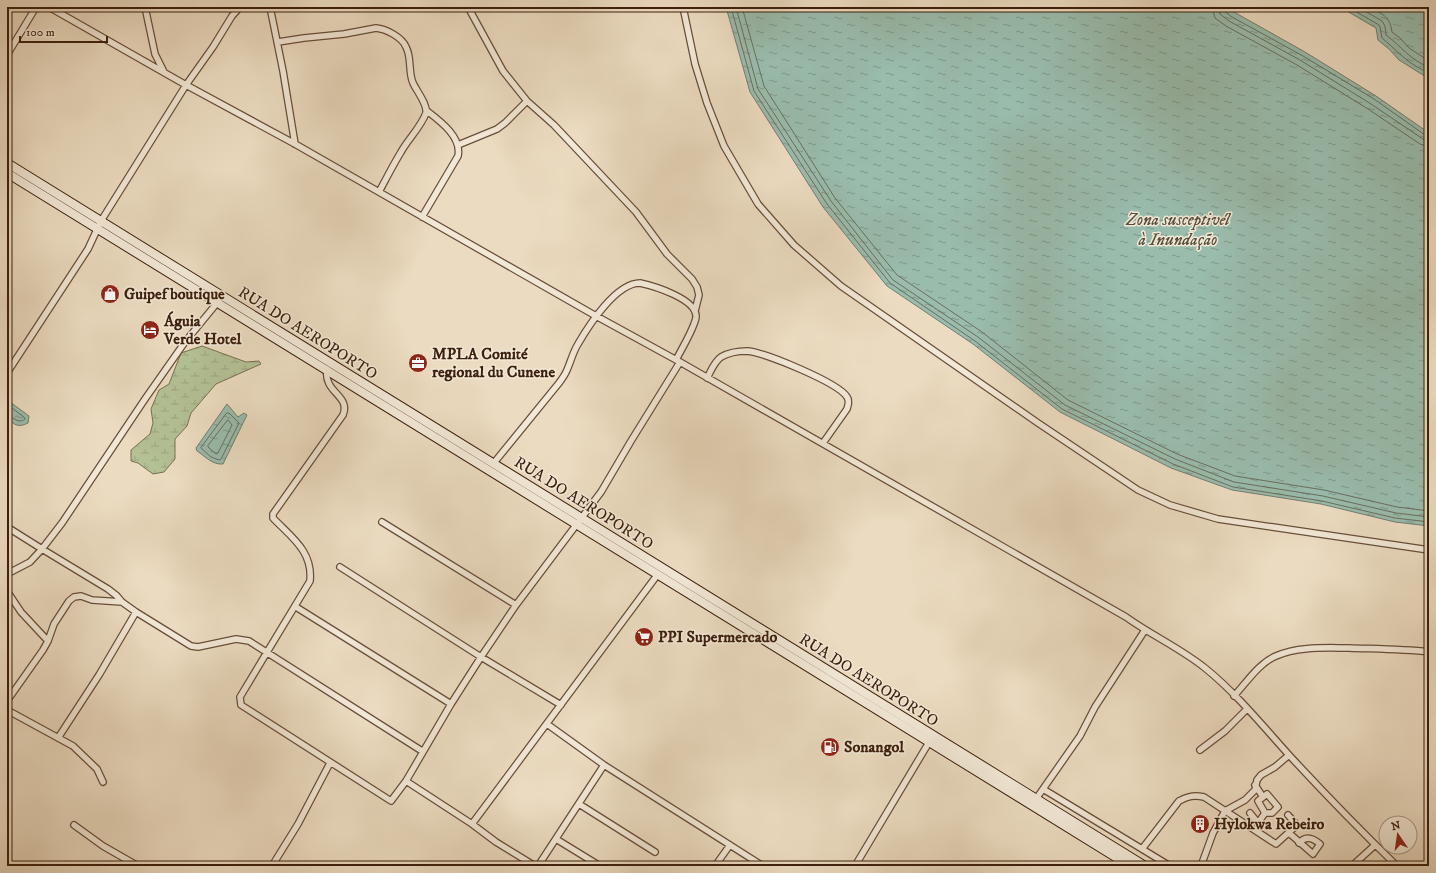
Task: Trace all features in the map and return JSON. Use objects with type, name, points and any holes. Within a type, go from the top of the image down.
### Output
[{"type":"main road","name":"RUA DO AEROPORTO","points":[[7,163],[217,303],[493,464],[658,574],[931,739],[1146,866]]},
{"type":"main road","name":"RUA DO AEROPORTO","points":[[7,173],[99,225],[579,521],[931,739],[1130,866]]},
{"type":"street","points":[[7,55],[36,7]]},
{"type":"street","points":[[49,7],[186,85],[295,144],[596,316],[678,361],[1169,643],[1192,658],[1214,676],[1375,845],[1397,866]]},
{"type":"street","points":[[145,7],[155,54],[164,72]]},
{"type":"street","points":[[7,373],[88,249],[99,225],[186,85],[232,16],[240,7]]},
{"type":"street","points":[[270,7],[278,42],[295,144]]},
{"type":"street","points":[[328,367],[329,386],[342,399],[345,410],[273,514],[273,518],[299,544],[308,558],[311,570],[310,581],[296,607],[240,697],[242,705],[391,801],[406,781],[422,751],[480,657],[516,605],[606,485],[678,361],[694,324],[696,317],[695,311],[699,295],[697,287],[692,279],[667,254],[636,212],[554,125],[526,102],[503,71],[468,7]]},
{"type":"street","points":[[683,7],[695,64],[707,103],[724,146],[758,204],[794,245],[841,286],[1124,481],[1138,490],[1163,502],[1218,519],[1429,550]]},
{"type":"street","points":[[278,42],[381,28],[397,38],[406,46],[408,52],[410,77],[425,105],[426,111],[420,124],[401,151],[379,192]]},
{"type":"street","points":[[458,145],[497,129],[505,124],[526,102]]},
{"type":"street","points":[[422,217],[458,156],[458,145],[443,124],[426,111]]},
{"type":"street","points":[[493,464],[559,383],[567,371],[578,344],[596,316],[615,296],[636,283],[644,284],[668,292],[688,302],[695,311]]},
{"type":"street","points":[[7,574],[30,562],[62,524],[136,412],[185,342],[217,303]]},
{"type":"street","points":[[707,378],[719,358],[732,352],[748,351],[770,356],[820,378],[844,393],[848,398],[849,403],[847,409],[822,443]]},
{"type":"street","points":[[382,522],[516,605]]},
{"type":"street","points":[[7,527],[108,589],[136,612],[191,646],[236,639],[249,641],[422,751]]},
{"type":"street","points":[[340,567],[480,657],[561,705]]},
{"type":"street","points":[[472,824],[658,574]]},
{"type":"street","points":[[7,591],[21,612],[48,641]]},
{"type":"street","points":[[7,701],[48,641],[54,624],[69,601],[74,597],[81,596],[92,600],[122,602]]},
{"type":"street","points":[[296,607],[451,704]]},
{"type":"street","points":[[58,738],[99,675],[136,612]]},
{"type":"street","points":[[1036,800],[1080,736],[1095,707],[1145,630]]},
{"type":"street","points":[[1234,696],[1266,662],[1276,656],[1291,651],[1325,648],[1389,649],[1429,652]]},
{"type":"street","points":[[1200,750],[1225,731],[1247,709]]},
{"type":"street","points":[[7,710],[74,746],[97,769],[103,782]]},
{"type":"street","points":[[547,724],[604,765],[763,866]]},
{"type":"street","points":[[855,866],[931,739]]},
{"type":"street","points":[[1201,866],[1217,824],[1226,810],[1248,797],[1255,790],[1255,785],[1261,775],[1275,767],[1289,755]]},
{"type":"street","points":[[272,866],[298,824],[330,763]]},
{"type":"street","points":[[406,781],[472,824],[496,842],[537,866],[604,765]]},
{"type":"street","points":[[1255,785],[1264,797]]},
{"type":"street","points":[[1043,789],[1170,866]]},
{"type":"street","points":[[1267,794],[1278,807],[1272,813],[1265,813],[1258,801],[1267,794]]},
{"type":"street","points":[[1142,849],[1179,801],[1195,795],[1204,797],[1226,810],[1276,844],[1297,825],[1288,815]]},
{"type":"street","points":[[579,804],[655,852]]},
{"type":"street","points":[[1250,813],[1258,823],[1265,813]]},
{"type":"street","points":[[74,825],[103,846],[138,866]]},
{"type":"street","points":[[1289,833],[1299,843]]},
{"type":"street","points":[[556,839],[600,866]]},
{"type":"street","points":[[715,866],[730,845]]},
{"type":"street","points":[[1352,866],[1375,845]]},
{"type":"green space","points":[[202,346],[246,362],[259,361],[261,364],[216,384],[191,413],[187,426],[175,439],[175,459],[164,472],[153,474],[138,463],[131,461],[131,450],[150,434],[153,423],[151,409],[159,390],[169,384],[181,353]]},
{"type":"water","name":"Zona susceptivél à Inundação","points":[[726,7],[1225,7],[1305,52],[1376,96],[1429,133],[1429,526],[1395,522],[1321,504],[1232,490],[1171,468],[1060,412],[973,344],[887,286],[823,207],[750,92]]},
{"type":"water","points":[[1340,7],[1429,7],[1429,76],[1423,75],[1399,60],[1378,40],[1376,28]]},
{"type":"water","points":[[7,402],[10,402],[29,416],[28,423],[17,425],[7,418]]},
{"type":"water","points":[[227,404],[238,417],[244,413],[247,415],[223,464],[219,464],[209,460],[197,451],[196,448]]},
{"type":"place","name":"Guipef boutique","points":[[110,294]]},
{"type":"place","name":"Águia Verde Hotel","points":[[150,330]]},
{"type":"place","name":"MPLA Comité regional du Cunene","points":[[418,363]]},
{"type":"place","name":"PPI Supermercado","points":[[644,637]]},
{"type":"place","name":"Sonangol","points":[[830,747]]},
{"type":"place","name":"Hylokwa Rebeiro","points":[[1200,824]]}]
